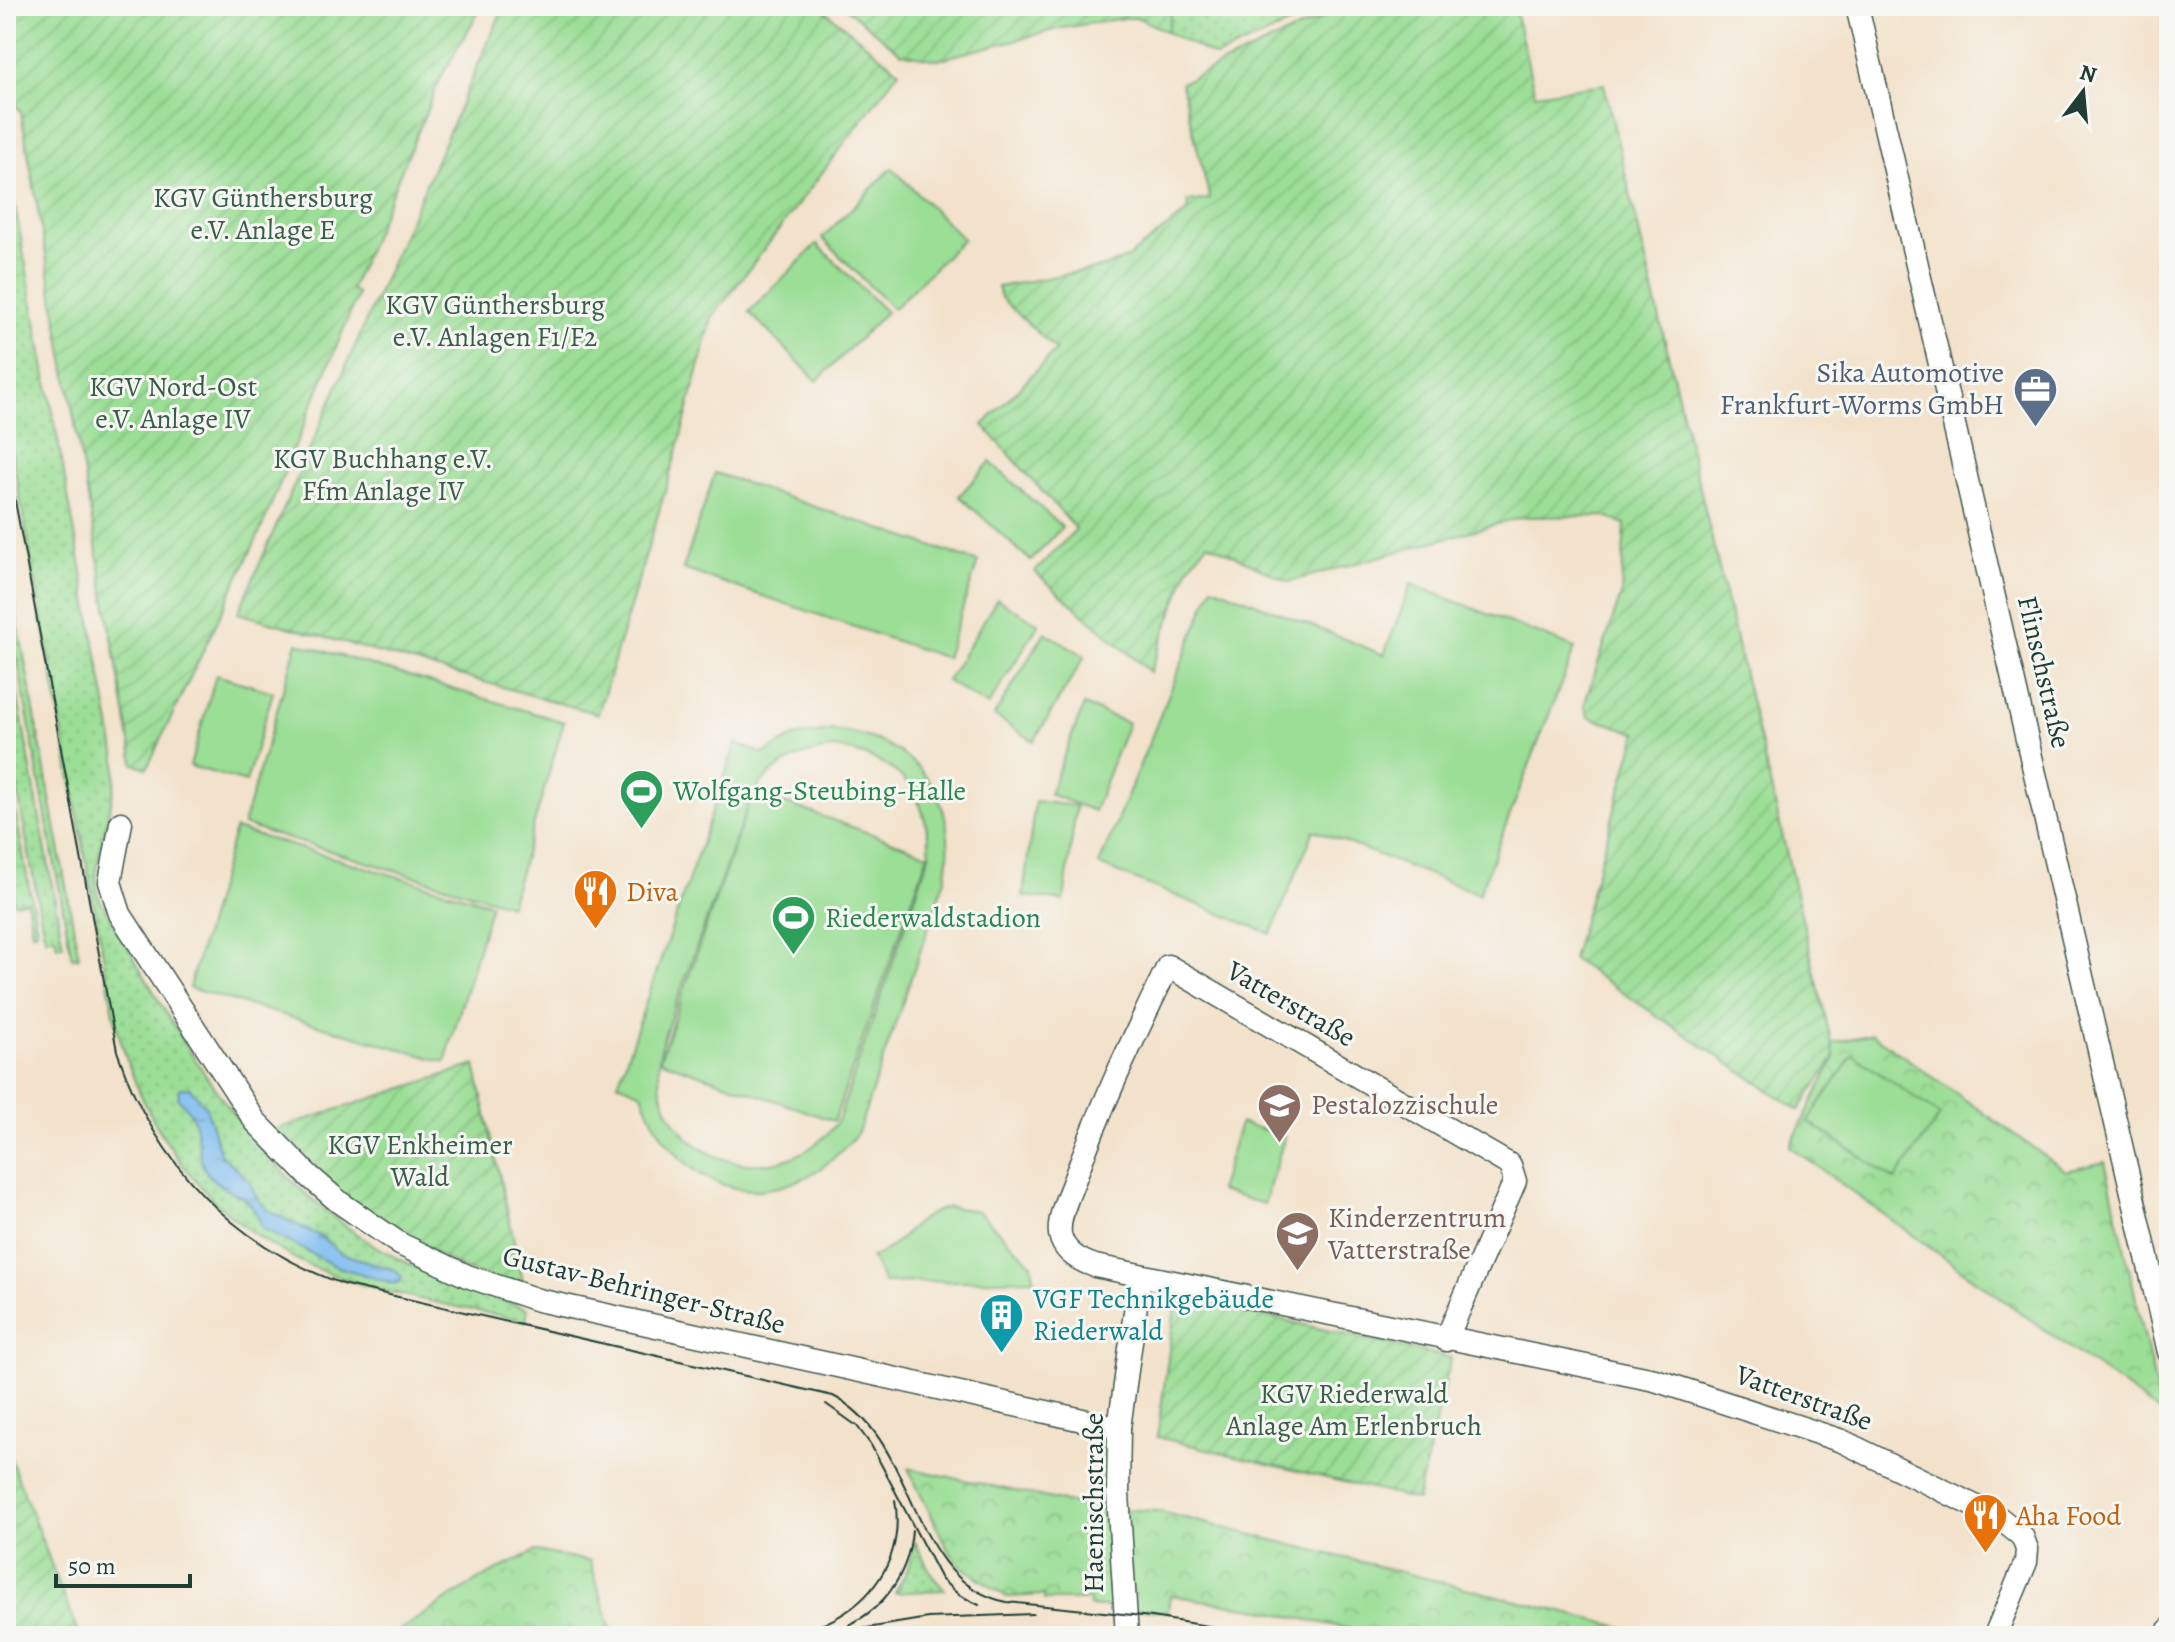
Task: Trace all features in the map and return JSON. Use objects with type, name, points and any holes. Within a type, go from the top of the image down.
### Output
[{"type":"street","name":"Flinschstraße","points":[[1857,6],[2169,1352]]},
{"type":"street","name":"Gustav-Behringer-Straße","points":[[121,823],[110,864],[110,882],[120,914],[255,1121],[339,1202],[400,1244],[467,1276],[538,1300],[1119,1428]]},
{"type":"street","name":"Vatterstraße","points":[[1446,1340],[1515,1181],[1510,1165],[1168,966],[1099,1110],[1061,1224],[1063,1242],[1076,1257],[1095,1266],[1140,1276],[1446,1340],[1655,1380],[1806,1426],[1897,1466],[1999,1518],[2022,1536],[2027,1549],[2026,1562],[1996,1633]]},
{"type":"street","name":"Haenischstraße","points":[[1127,1636],[1118,1494],[1119,1428],[1140,1276]]},
{"type":"green space","points":[[6,6],[482,6],[441,77],[351,289],[358,294],[259,534],[147,768],[134,764],[21,112],[6,89]]},
{"type":"green space","points":[[504,6],[819,6],[899,71],[712,318],[678,448],[598,714],[238,613]]},
{"type":"green space","points":[[843,6],[1172,7],[1167,32],[1139,18],[1123,18],[1063,28],[937,60],[901,53]]},
{"type":"green space","points":[[1172,6],[1330,6],[1216,57],[1167,32]]},
{"type":"green space","points":[[1347,6],[1514,6],[1535,94],[1604,84],[1835,1057],[1799,1110],[1572,959],[1637,733],[1588,717],[1584,705],[1621,595],[1625,524],[1603,516],[1522,517],[1289,582],[1208,543],[1189,567],[1150,672],[1035,572],[1076,529],[983,425],[1056,350],[1001,298],[998,287],[1104,267],[1129,257],[1189,210],[1188,202],[1210,199],[1181,83]]},
{"type":"green space","points":[[6,157],[116,758],[113,793],[97,868],[99,898],[211,1083],[278,1167],[317,1204],[380,1249],[421,1270],[528,1309],[526,1321],[387,1291],[342,1278],[299,1260],[259,1237],[224,1210],[193,1178],[144,1102],[114,1015],[6,421]]},
{"type":"green space","points":[[892,168],[963,239],[893,309],[822,238]]},
{"type":"green space","points":[[817,244],[886,312],[817,381],[749,312]]},
{"type":"green space","points":[[990,462],[1062,527],[1031,561],[959,496]]},
{"type":"green space","points":[[715,473],[978,562],[946,658],[683,569]]},
{"type":"green space","points":[[6,557],[79,957],[72,958],[6,598]]},
{"type":"green space","points":[[1411,584],[1575,648],[1479,894],[1314,830],[1271,934],[1099,865],[1213,586],[1384,655]]},
{"type":"green space","points":[[997,599],[1039,624],[988,706],[947,681]]},
{"type":"green space","points":[[6,632],[63,945],[57,946],[55,936],[46,938],[43,930],[6,728]]},
{"type":"green space","points":[[1045,632],[1085,656],[1034,741],[994,716]]},
{"type":"green space","points":[[297,643],[564,722],[510,905],[243,825]]},
{"type":"green space","points":[[216,675],[273,692],[246,782],[190,766]]},
{"type":"green space","points":[[1084,705],[1128,723],[1094,811],[1049,794]]},
{"type":"green space","name":"Riederwaldstadion","points":[[833,730],[862,735],[887,745],[909,759],[926,777],[939,798],[946,822],[948,849],[945,879],[858,1132],[830,1161],[799,1180],[768,1189],[737,1188],[707,1178],[681,1158],[659,1130],[642,1093],[618,1083],[736,743],[763,754],[794,737]],"holes":[[[835,748],[876,760],[905,781],[922,812],[930,854],[838,1121],[813,1146],[784,1160],[754,1164],[724,1159],[697,1145],[676,1124],[663,1095],[659,1060],[834,1121],[928,854],[754,792],[771,774],[790,761]],[[749,803],[660,1059],[659,1059],[663,1039]]]},
{"type":"green space","points":[[6,760],[37,931],[32,932],[27,901],[14,903],[6,866]]},
{"type":"green space","points":[[1035,801],[1076,806],[1064,901],[1023,896]]},
{"type":"green space","points":[[235,829],[491,904],[445,1062],[189,988]]},
{"type":"green space","points":[[1872,1034],[2066,1171],[2105,1162],[2162,1414],[1790,1147],[1835,1057],[1832,1043]]},
{"type":"green space","points":[[1853,1055],[1940,1115],[1895,1180],[1808,1121]]},
{"type":"green space","name":"KGV Enkheimer Wald","points":[[475,1065],[525,1291],[463,1269],[350,1205],[274,1130]]},
{"type":"green space","points":[[1240,1123],[1285,1136],[1264,1204],[1219,1191]]},
{"type":"green space","points":[[949,1207],[978,1211],[1032,1264],[1034,1279],[884,1283],[871,1257],[891,1247],[925,1217]]},
{"type":"green space","name":"KGV Riederwald Anlage Am Erlenbruch","points":[[1176,1300],[1193,1300],[1451,1358],[1417,1500],[1157,1437]]},
{"type":"green space","points":[[6,1447],[79,1636],[6,1636]]},
{"type":"green space","points":[[908,1468],[1094,1508],[1157,1511],[1658,1636],[1384,1636],[1257,1609],[1170,1595],[1168,1612],[1089,1606],[1089,1600],[1044,1600],[1044,1595],[1007,1597],[959,1565],[946,1546]]},
{"type":"green space","points":[[915,1542],[933,1577],[945,1590],[895,1593],[907,1571]]},
{"type":"green space","points":[[535,1551],[590,1561],[613,1636],[390,1636],[480,1579]]},
{"type":"water","points":[[180,1088],[190,1088],[206,1107],[220,1153],[250,1182],[256,1197],[269,1211],[322,1237],[340,1253],[395,1270],[402,1277],[401,1282],[394,1284],[335,1266],[262,1228],[257,1214],[245,1199],[215,1182],[207,1173],[201,1160],[193,1118],[178,1098]]},
{"type":"tram line","points":[[6,452],[117,1051],[133,1092],[153,1129],[176,1164],[203,1195],[268,1248],[346,1285],[833,1396],[861,1417],[883,1444],[930,1539],[949,1567],[974,1589],[1007,1602],[1152,1617],[1270,1636]]},
{"type":"tram line","points":[[826,1404],[857,1426],[871,1445],[941,1579],[959,1595],[979,1605]]},
{"type":"tram line","points":[[816,1627],[853,1607],[880,1578],[894,1542],[897,1522],[895,1500]]},
{"type":"tram line","points":[[849,1625],[874,1608],[894,1586],[906,1560],[912,1530]]},
{"type":"tram line","points":[[818,1636],[928,1618],[1033,1614]]},
{"type":"tram line","points":[[784,1636],[828,1625]]},
{"type":"place","name":"Sika Automotive Frankfurt-Worms GmbH","points":[[2035,428]]},
{"type":"place","name":"Wolfgang-Steubing-Halle","points":[[642,830]]},
{"type":"place","name":"Diva","points":[[595,931]]},
{"type":"place","name":"Riederwaldstadion","points":[[794,957]]},
{"type":"place","name":"Pestalozzischule","points":[[1280,1144]]},
{"type":"place","name":"Kinderzentrum Vatterstraße","points":[[1297,1273]]},
{"type":"place","name":"VGF Technikgebäude Riederwald","points":[[1002,1354]]},
{"type":"place","name":"Aha Food","points":[[1985,1555]]},
{"type":"park label","name":"KGV Günthersburg e.V. Anlage E","points":[[263,214]]},
{"type":"park label","name":"KGV Günthersburg e.V. Anlagen F1/F2","points":[[495,321]]},
{"type":"park label","name":"KGV Nord-Ost e.V. Anlage IV","points":[[173,403]]},
{"type":"park label","name":"KGV Buchhang e.V. Ffm Anlage IV","points":[[383,475]]}]
